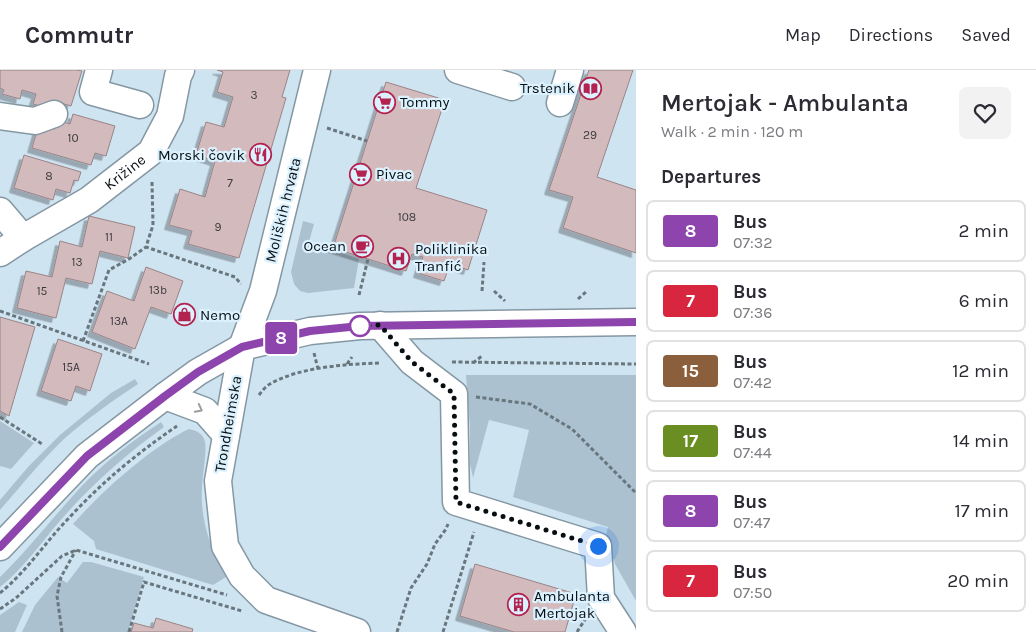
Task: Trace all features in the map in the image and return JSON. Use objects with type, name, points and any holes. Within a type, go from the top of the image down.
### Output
[{"type":"street","points":[[99,70],[93,92],[140,105]]},
{"type":"street","name":"Moliških hrvata","points":[[242,347],[263,292],[316,70]]},
{"type":"street","points":[[458,70],[512,87]]},
{"type":"street","points":[[560,103],[570,70]]},
{"type":"street","name":"Križine","points":[[0,253],[89,200],[151,152],[170,116],[172,72]]},
{"type":"street","points":[[0,116],[35,121],[54,114]]},
{"type":"street","points":[[0,211],[23,238]]},
{"type":"street","points":[[0,548],[87,456],[198,372],[242,347],[310,331],[360,326],[636,322]]},
{"type":"street","points":[[380,325],[412,362],[454,394],[456,502],[598,546],[601,598],[623,632]]},
{"type":"street","name":"Trondheimska","points":[[242,347],[218,481],[225,546],[242,576],[266,600],[357,632]]},
{"type":"street","points":[[165,396],[205,411],[226,434]]},
{"type":"path","points":[[321,126],[367,141]]},
{"type":"path","points":[[83,341],[109,270],[146,247],[153,225],[151,152]]},
{"type":"path","points":[[146,247],[235,277],[244,288]]},
{"type":"path","points":[[359,295],[368,259]]},
{"type":"path","points":[[482,291],[484,262]]},
{"type":"path","points":[[494,291],[506,302]]},
{"type":"path","points":[[0,311],[149,364]]},
{"type":"path","points":[[473,362],[482,356]]},
{"type":"path","points":[[346,364],[352,357]]},
{"type":"path","points":[[454,394],[530,404],[572,429],[636,493]]},
{"type":"path","points":[[0,417],[42,444]]},
{"type":"path","points":[[0,593],[33,560],[90,496],[121,467],[180,424]]},
{"type":"path","points":[[398,632],[411,588],[427,564],[435,544],[446,529],[456,502]]},
{"type":"path","points":[[62,632],[57,596],[62,577],[76,550]]},
{"type":"path","points":[[0,609],[16,598],[62,556],[76,550],[229,596]]},
{"type":"path","points":[[443,632],[466,559]]},
{"type":"path","points":[[129,632],[144,582],[247,613]]},
{"type":"shaded area","points":[[303,221],[314,224],[309,242],[359,259],[354,288],[308,293],[300,291],[294,284],[291,272]]},
{"type":"shaded area","points":[[466,375],[636,375],[636,601],[615,564],[606,535],[608,527],[513,497],[529,430],[489,420],[473,478],[470,464],[470,427]]},
{"type":"shaded area","points":[[135,379],[138,384],[100,410],[64,439],[0,510],[0,500],[28,467],[60,435],[111,393]]},
{"type":"shaded area","points":[[0,421],[34,443],[11,469],[0,466]]},
{"type":"shaded area","points":[[161,422],[164,427],[122,460],[96,484],[59,522],[24,564],[0,587],[0,577],[89,478],[119,452]]},
{"type":"shaded area","points":[[189,429],[203,436],[205,442],[202,489],[203,512],[211,545],[226,577],[213,585],[96,549],[94,541],[73,524],[99,497],[136,464],[166,442]]},
{"type":"shaded area","points":[[83,562],[91,562],[144,577],[128,632],[22,632],[35,605],[58,577],[67,583]]},
{"type":"shaded area","points":[[19,602],[27,605],[15,632],[0,632],[0,615]]},
{"type":"building","points":[[0,70],[82,71],[71,106],[57,102],[54,110],[33,104],[36,94],[22,90],[20,99],[2,94],[4,90],[0,88]]},
{"type":"building","points":[[217,70],[290,70],[282,97],[286,98],[239,258],[188,244],[192,231],[169,225],[180,189],[205,197],[215,161],[196,155],[206,122],[224,127],[233,97],[217,92],[223,72]]},
{"type":"building","points":[[589,70],[633,70],[597,177],[636,190],[636,253],[563,228],[573,197],[549,190]]},
{"type":"building","points":[[386,82],[445,100],[416,188],[487,210],[468,270],[450,264],[444,281],[418,273],[423,257],[412,254],[406,271],[333,248]]},
{"type":"building","points":[[73,114],[115,126],[106,156],[95,153],[91,165],[32,148],[39,124],[55,129],[57,120],[70,124]]},
{"type":"building","points":[[24,155],[81,172],[78,181],[74,180],[70,193],[56,189],[53,200],[14,188]]},
{"type":"building","points":[[89,216],[135,227],[128,258],[100,251],[92,284],[66,278],[56,318],[17,308],[26,271],[52,277],[60,241],[82,247]]},
{"type":"building","points":[[146,267],[183,281],[171,314],[151,307],[135,349],[92,332],[107,291],[134,301]]},
{"type":"building","points":[[0,317],[35,327],[9,416],[0,411]]},
{"type":"building","points":[[58,339],[102,354],[90,391],[76,386],[71,401],[41,391]]},
{"type":"building","name":"Ambulanta Mertojak","points":[[475,564],[576,594],[565,632],[514,632],[460,616]]},
{"type":"building","points":[[156,618],[193,629],[192,632],[131,632],[134,623],[153,628]]},
{"type":"bus line","name":"8","points":[[0,547],[87,456],[198,372],[242,347],[310,331],[360,326],[636,322]]},
{"type":"place","name":"Trstenik","points":[[591,88]]},
{"type":"place","name":"Tommy","points":[[384,102]]},
{"type":"place","name":"Morski čovik","points":[[261,155]]},
{"type":"place","name":"Pivac","points":[[360,174]]},
{"type":"place","name":"Ocean","points":[[362,246]]},
{"type":"place","name":"Poliklinika Tranfić","points":[[399,258]]},
{"type":"place","name":"Nemo","points":[[184,315]]},
{"type":"place","name":"Ambulanta Mertojak","points":[[518,605]]},
{"type":"route","points":[[360,326],[380,325],[412,362],[454,394],[456,502],[598,546]]}]
